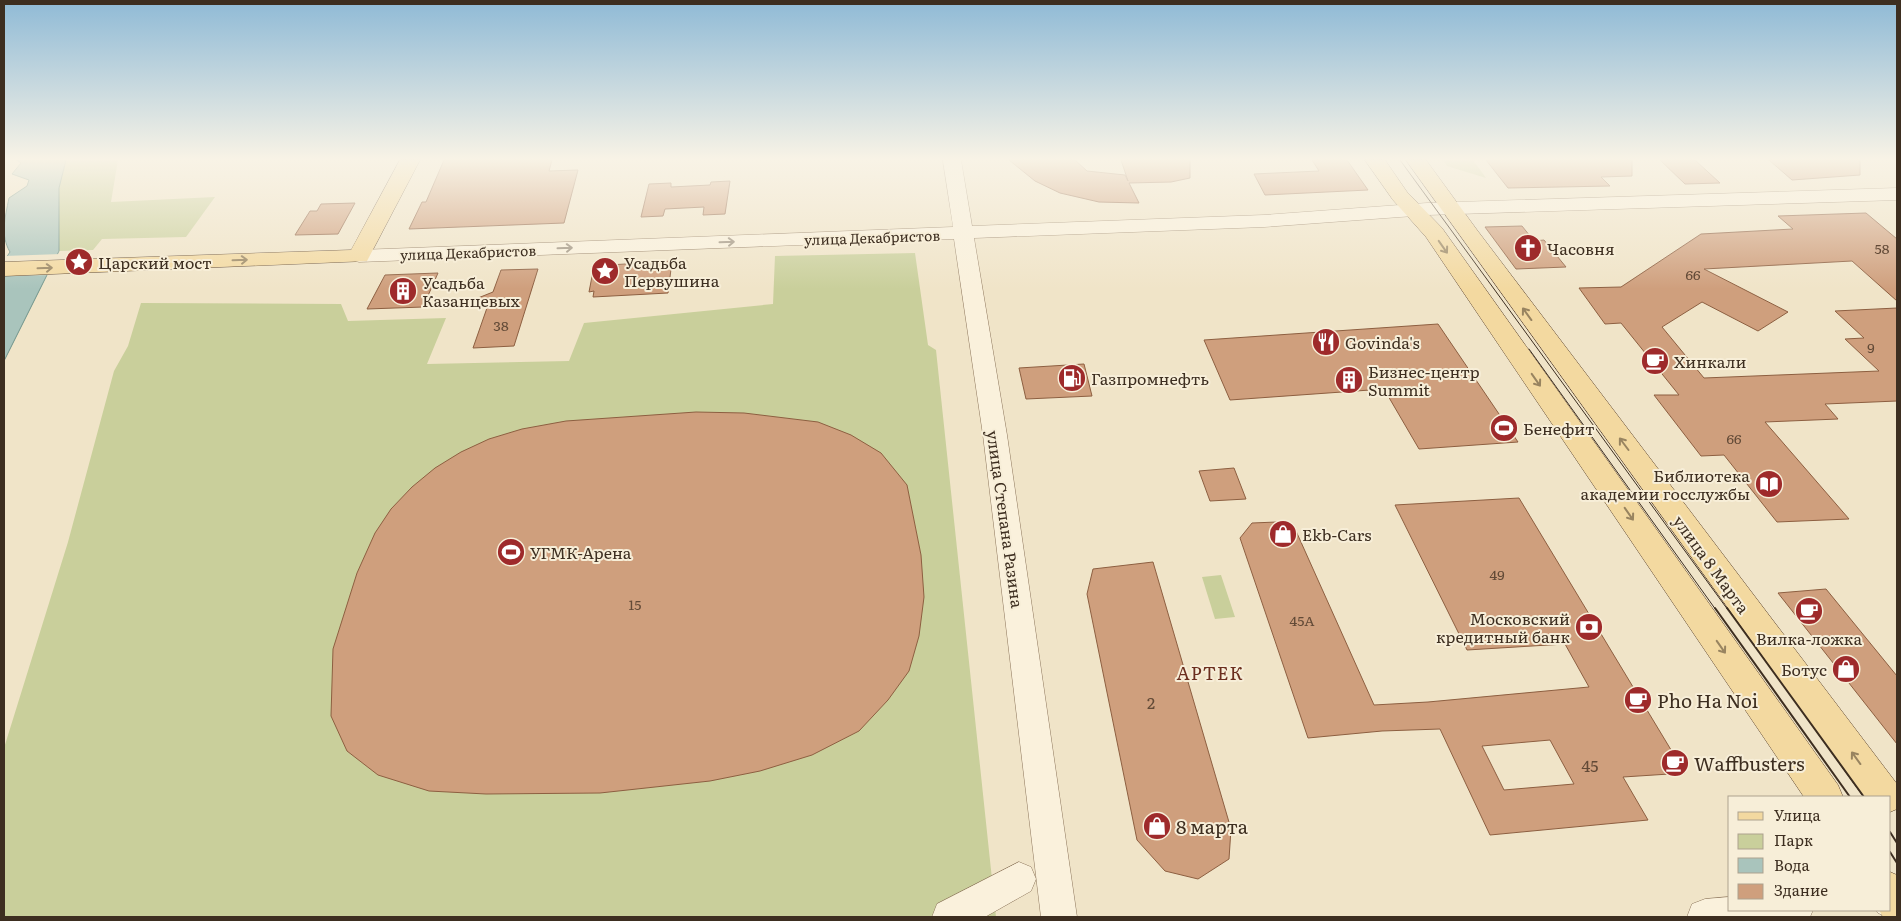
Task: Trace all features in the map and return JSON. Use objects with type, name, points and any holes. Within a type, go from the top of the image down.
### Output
[{"type":"main road","points":[[358,256],[387,203]]},
{"type":"main road","points":[[1407,203],[1434,233],[1824,796]]},
{"type":"main road","name":"улица 8 Марта","points":[[1447,203],[1883,796]]},
{"type":"main road","name":"улица Декабристов","points":[[4,269],[358,256]]},
{"type":"street","name":"улица Степана Разина","points":[[959,203],[995,435],[1059,917]]},
{"type":"street","name":"улица Декабристов","points":[[358,256],[1264,221],[1412,209],[1628,203]]},
{"type":"street","points":[[1886,203],[1897,210]]},
{"type":"street","points":[[950,917],[1019,879]]},
{"type":"street","points":[[1705,917],[1777,911]]},
{"type":"green space","points":[[59,203],[211,203],[186,237],[102,239],[93,250],[59,251]]},
{"type":"green space","name":"УГМК-Арена","points":[[915,253],[928,345],[936,350],[996,917],[4,917],[4,748],[68,542],[114,371],[128,346],[141,303],[341,304],[348,321],[446,318],[427,364],[569,361],[584,323],[773,304],[775,256]]},
{"type":"green space","points":[[1221,575],[1235,617],[1215,619],[1202,577]]},
{"type":"water","points":[[8,203],[59,203],[59,251],[4,361],[4,261],[10,252],[4,233]]},
{"type":"pier","points":[[61,254],[50,275],[4,276],[4,256]]},
{"type":"building","points":[[355,203],[338,234],[295,235],[310,211],[317,211],[321,204]]},
{"type":"building","points":[[422,203],[569,203],[564,223],[409,229]]},
{"type":"building","points":[[644,203],[727,203],[725,214],[703,215],[704,207],[665,209],[663,216],[641,217]]},
{"type":"building","points":[[1866,213],[1897,239],[1897,301],[1852,261],[1704,269],[1788,312],[1758,331],[1702,302],[1662,327],[1704,378],[1879,371],[1845,339],[1864,338],[1835,311],[1897,308],[1897,401],[1825,404],[1838,419],[1765,422],[1849,519],[1777,522],[1724,455],[1701,456],[1654,395],[1679,395],[1621,323],[1605,324],[1579,288],[1621,287],[1701,234],[1793,229],[1778,216]]},
{"type":"building","name":"Часовня","points":[[1522,226],[1534,241],[1544,240],[1566,267],[1516,269],[1485,227]]},
{"type":"building","points":[[672,261],[668,293],[593,297],[594,291],[589,292],[594,266]]},
{"type":"building","points":[[538,269],[514,346],[473,348],[488,305],[473,300],[493,292],[501,270]]},
{"type":"building","name":"Усадьба Казанцевых","points":[[438,273],[423,307],[367,309],[385,275]]},
{"type":"building","name":"Бизнес-центр Summit","points":[[1438,324],[1518,442],[1419,449],[1384,389],[1230,400],[1204,340]]},
{"type":"building","points":[[1084,364],[1092,396],[1026,399],[1019,368]]},
{"type":"building","points":[[696,412],[744,413],[818,422],[851,435],[881,453],[907,485],[921,555],[924,597],[919,636],[909,671],[888,700],[859,731],[812,755],[760,771],[710,781],[600,793],[486,794],[429,791],[378,775],[347,751],[331,716],[333,649],[357,573],[375,533],[391,509],[412,487],[435,468],[461,452],[489,439],[522,429],[566,421]]},
{"type":"building","points":[[1234,468],[1246,499],[1210,501],[1199,471]]},
{"type":"building","points":[[1519,498],[1685,773],[1623,777],[1648,820],[1490,835],[1440,729],[1382,731],[1308,738],[1240,538],[1252,523],[1277,522],[1296,531],[1374,705],[1428,702],[1589,687],[1565,644],[1467,650],[1395,505]],"holes":[[[1550,740],[1574,784],[1504,790],[1482,746]]]},
{"type":"building","points":[[1153,562],[1231,829],[1229,859],[1198,879],[1165,871],[1137,840],[1087,594],[1093,569]]},
{"type":"building","points":[[1826,589],[1897,676],[1897,744],[1778,593]]},
{"type":"tram line","points":[[1431,203],[1728,610]]},
{"type":"tram line","points":[[1529,349],[1716,610]]},
{"type":"tram line","points":[[1715,608],[1849,796]]},
{"type":"tram line","points":[[1727,608],[1863,796]]},
{"type":"tram line","points":[[1891,834],[1897,843]]},
{"type":"tram line","points":[[1891,854],[1897,863]]},
{"type":"place","name":"Часовня","points":[[1528,248]]},
{"type":"place","name":"Царский мост","points":[[79,262]]},
{"type":"place","name":"Усадьба Первушина","points":[[605,271]]},
{"type":"place","name":"Усадьба Казанцевых","points":[[403,291]]},
{"type":"place","name":"Govinda's","points":[[1326,342]]},
{"type":"place","name":"Хинкали","points":[[1655,361]]},
{"type":"place","name":"Газпромнефть","points":[[1072,378]]},
{"type":"place","name":"Бизнес-центр Summit","points":[[1349,380]]},
{"type":"place","name":"Бенефит","points":[[1504,428]]},
{"type":"place","name":"Библиотека академии госслужбы","points":[[1769,484]]},
{"type":"place","name":"Ekb-Cars","points":[[1283,534]]},
{"type":"place","name":"УГМК-Арена","points":[[511,552]]},
{"type":"place","name":"Вилка-ложка","points":[[1809,611]]},
{"type":"place","name":"Московский кредитный банк","points":[[1589,627]]},
{"type":"place","name":"Ботус","points":[[1846,669]]},
{"type":"place","name":"Pho Ha Noi","points":[[1638,700]]},
{"type":"place","name":"Waffbusters","points":[[1675,763]]},
{"type":"place","name":"8 марта","points":[[1157,826]]},
{"type":"district","name":"АРТЕК","points":[[1210,672]]}]
